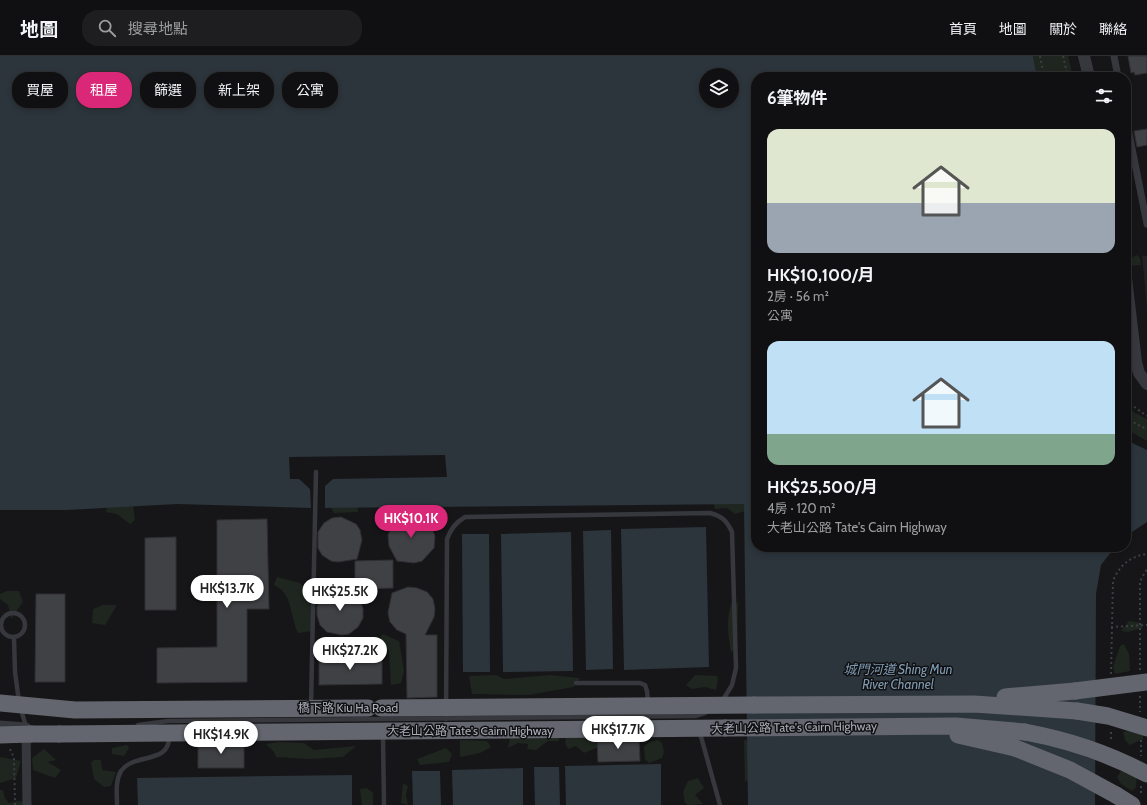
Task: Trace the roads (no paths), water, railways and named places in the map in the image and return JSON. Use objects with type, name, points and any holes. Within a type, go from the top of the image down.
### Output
[{"type":"highway","points":[[952,704],[1142,681]]},
{"type":"highway","name":"大老山公路 Tate's Cairn Highway","points":[[0,703],[75,710],[952,704],[1025,706],[1076,711],[1108,716],[1143,727]]},
{"type":"highway","name":"大老山公路 Tate's Cairn Highway","points":[[0,735],[956,726],[1016,731],[1058,739],[1096,751],[1144,778]]},
{"type":"highway","points":[[927,727],[1025,752],[1070,770],[1137,801]]},
{"type":"street","points":[[1084,56],[1088,72]]},
{"type":"street","points":[[1114,56],[1117,72]]},
{"type":"street","points":[[1131,143],[1147,224]]},
{"type":"street","points":[[1131,320],[1136,362],[1140,373],[1147,384]]},
{"type":"street","points":[[0,725],[30,727],[27,805]]},
{"type":"lane","points":[[311,719],[316,472]]},
{"type":"lane","points":[[446,718],[447,539],[457,521],[465,517],[710,513],[720,516],[728,523],[732,532],[736,668],[732,685],[724,699],[705,713],[695,716],[720,805]]},
{"type":"lane","points":[[11,613],[19,614],[26,624],[24,632],[14,638],[6,635],[2,629],[4,618],[11,613]]},
{"type":"lane","points":[[14,638],[18,700],[30,727]]},
{"type":"lane","points":[[576,683],[640,683],[645,685],[647,690],[648,716]]},
{"type":"lane","name":"橋下路 Kiu Ha Road","points":[[132,725],[168,721],[695,716]]},
{"type":"lane","points":[[383,719],[384,805]]},
{"type":"lane","points":[[117,805],[118,780],[122,771],[132,762],[143,758],[156,757],[164,752],[169,744],[168,721]]},
{"type":"water","name":"城門河道 Shing Mun River Channel","points":[[0,56],[1033,56],[1036,72],[751,72],[751,552],[1111,552],[1101,565],[1096,594],[1095,805],[748,805],[744,504],[311,508],[177,504],[67,510],[0,510]]},
{"type":"water","points":[[1131,442],[1147,450],[1147,522],[1131,533]]},
{"type":"water","points":[[706,527],[709,667],[624,670],[621,529]]},
{"type":"water","points":[[611,530],[613,669],[586,670],[583,531]]},
{"type":"water","points":[[571,532],[573,671],[503,672],[501,534]]},
{"type":"water","points":[[462,534],[489,534],[490,672],[463,672]]},
{"type":"water","points":[[661,764],[661,805],[566,805],[565,766]]},
{"type":"water","points":[[534,767],[559,767],[560,805],[535,805]]},
{"type":"water","points":[[523,768],[523,805],[453,805],[452,770]]},
{"type":"water","points":[[412,771],[440,771],[441,805],[413,805]]},
{"type":"water","points":[[352,775],[352,805],[138,805],[137,778]]}]
